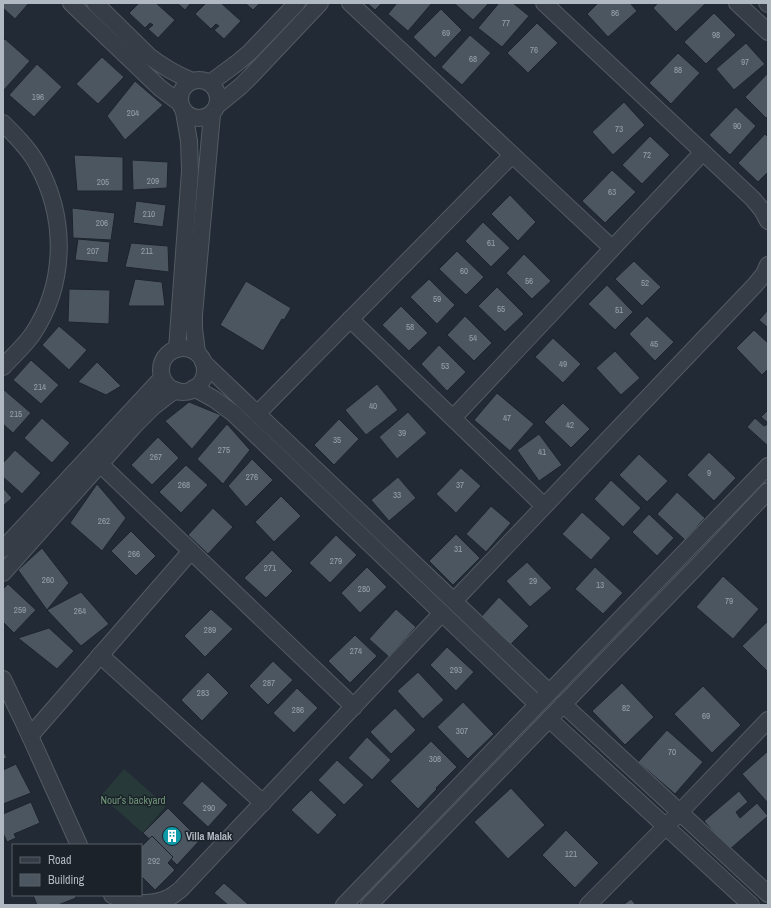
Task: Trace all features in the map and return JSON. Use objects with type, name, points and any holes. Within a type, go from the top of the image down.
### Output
[{"type":"street","points":[[72,3],[189,116],[195,118],[207,117],[241,86],[320,3]]},
{"type":"street","points":[[210,82],[250,52],[297,3]]},
{"type":"street","points":[[350,3],[612,248]]},
{"type":"street","points":[[544,3],[753,199],[762,210],[768,221]]},
{"type":"street","points":[[737,3],[768,32]]},
{"type":"street","points":[[104,6],[149,56],[159,64],[192,81]]},
{"type":"street","points":[[177,349],[190,171],[189,141],[182,108],[181,92],[184,87],[192,81],[204,80],[210,82],[217,90],[218,94],[215,109],[195,302],[194,328],[200,358],[204,368],[204,374],[199,384],[188,391],[181,392],[175,390],[165,383],[161,373],[164,358],[172,351],[177,349],[184,348],[191,350],[200,358],[257,414],[454,601],[666,826],[751,905]]},
{"type":"street","points":[[3,123],[17,137],[36,161],[48,184],[56,210],[59,236],[58,262],[54,288],[44,313],[31,336],[3,367]]},
{"type":"street","points":[[453,418],[703,152]]},
{"type":"street","points":[[257,414],[512,155]]},
{"type":"street","points":[[454,601],[756,285],[764,274],[768,265]]},
{"type":"street","points":[[350,319],[544,506]]},
{"type":"street","points":[[3,549],[162,378]]},
{"type":"street","points":[[194,388],[214,399],[233,413],[442,614],[544,697]]},
{"type":"street","points":[[3,573],[144,416],[175,390]]},
{"type":"street","points":[[100,464],[354,707]]},
{"type":"street","points":[[344,905],[768,466]]},
{"type":"street","points":[[369,905],[768,491]]},
{"type":"street","points":[[690,548],[703,560]]},
{"type":"street","points":[[30,736],[191,551]]},
{"type":"street","points":[[114,896],[137,904],[153,903],[168,898],[181,889],[442,614]]},
{"type":"street","points":[[100,655],[263,803]]},
{"type":"street","points":[[3,679],[79,844]]},
{"type":"street","points":[[557,710],[680,812],[768,894]]},
{"type":"street","points":[[588,905],[768,720]]},
{"type":"street","points":[[410,837],[422,850]]},
{"type":"green space","name":"Nour's backyard","points":[[124,769],[166,806],[143,833],[101,796]]},
{"type":"building","points":[[3,3],[29,3],[15,19],[3,8]]},
{"type":"building","points":[[139,3],[156,3],[175,20],[158,38],[148,29],[153,25],[150,23],[145,28],[129,13]]},
{"type":"building","points":[[177,3],[191,3],[185,10]]},
{"type":"building","points":[[206,3],[221,3],[241,21],[224,39],[214,30],[219,26],[216,24],[211,29],[195,14]]},
{"type":"building","points":[[245,3],[260,3],[253,10]]},
{"type":"building","points":[[367,3],[382,3],[375,10]]},
{"type":"building","points":[[397,3],[432,3],[408,31],[388,14]]},
{"type":"building","points":[[454,3],[489,3],[473,20]]},
{"type":"building","points":[[499,3],[513,3],[529,16],[502,47],[478,28]]},
{"type":"building","points":[[598,3],[630,3],[637,11],[608,37],[587,14]]},
{"type":"building","points":[[658,3],[705,4],[676,32],[653,8]]},
{"type":"building","points":[[441,9],[462,30],[435,58],[413,37]]},
{"type":"building","points":[[714,13],[736,35],[706,64],[684,42]]},
{"type":"building","points":[[537,23],[558,43],[528,73],[507,53]]},
{"type":"building","points":[[470,35],[491,53],[462,85],[441,67]]},
{"type":"building","points":[[5,39],[30,61],[3,91],[3,41]]},
{"type":"building","points":[[746,43],[765,64],[734,90],[716,69]]},
{"type":"building","points":[[678,53],[700,73],[671,104],[649,83]]},
{"type":"building","points":[[102,57],[124,77],[98,104],[76,84]]},
{"type":"building","points":[[37,64],[62,87],[34,117],[9,95]]},
{"type":"building","points":[[768,73],[768,116],[766,118],[745,97]]},
{"type":"building","points":[[135,81],[163,105],[125,140],[107,116]]},
{"type":"building","points":[[624,102],[645,125],[613,155],[592,132]]},
{"type":"building","points":[[736,107],[756,126],[730,155],[709,135]]},
{"type":"building","points":[[765,134],[768,137],[768,172],[758,182],[738,163]]},
{"type":"building","points":[[650,136],[670,155],[642,184],[622,165]]},
{"type":"building","points":[[74,155],[123,157],[123,191],[77,191]]},
{"type":"building","points":[[132,160],[168,162],[167,188],[133,190]]},
{"type":"building","points":[[612,170],[636,192],[605,223],[582,201]]},
{"type":"building","points":[[510,195],[536,222],[518,241],[491,214]]},
{"type":"building","points":[[136,201],[166,205],[163,227],[133,223]]},
{"type":"building","points":[[72,208],[115,213],[111,240],[73,238]]},
{"type":"building","points":[[483,222],[510,248],[491,267],[465,241]]},
{"type":"building","points":[[78,239],[110,242],[108,263],[75,260]]},
{"type":"building","points":[[131,243],[168,246],[169,272],[125,267]]},
{"type":"building","points":[[457,251],[484,277],[466,295],[439,269]]},
{"type":"building","points":[[524,254],[551,281],[532,299],[506,273]]},
{"type":"building","points":[[634,261],[661,287],[642,306],[615,279]]},
{"type":"building","points":[[135,279],[162,282],[165,306],[128,306]]},
{"type":"building","points":[[429,279],[455,305],[437,324],[410,297]]},
{"type":"building","points":[[246,281],[291,308],[284,320],[282,319],[263,351],[220,325]]},
{"type":"building","points":[[607,285],[633,312],[615,330],[588,304]]},
{"type":"building","points":[[497,287],[524,314],[505,332],[478,306]]},
{"type":"building","points":[[69,289],[110,290],[109,324],[68,322]]},
{"type":"building","points":[[401,306],[428,333],[409,351],[382,325]]},
{"type":"building","points":[[768,310],[768,328],[759,320]]},
{"type":"building","points":[[465,316],[492,343],[474,361],[447,335]]},
{"type":"building","points":[[647,316],[674,342],[655,361],[629,334]]},
{"type":"building","points":[[59,326],[87,350],[69,370],[42,345]]},
{"type":"building","points":[[754,330],[768,343],[768,369],[762,375],[736,348]]},
{"type":"building","points":[[553,338],[581,364],[563,383],[535,357]]},
{"type":"building","points":[[439,345],[466,372],[447,391],[421,364]]},
{"type":"building","points":[[615,351],[640,378],[621,395],[596,368]]},
{"type":"building","points":[[31,360],[59,385],[41,404],[13,380]]},
{"type":"building","points":[[97,362],[121,386],[106,395],[78,382]]},
{"type":"building","points":[[377,384],[398,410],[366,435],[345,410]]},
{"type":"building","points":[[3,389],[31,413],[13,433],[3,424]]},
{"type":"building","points":[[497,393],[534,424],[510,451],[474,420]]},
{"type":"building","points":[[189,402],[221,415],[192,449],[165,421]]},
{"type":"building","points":[[563,403],[590,429],[571,448],[544,422]]},
{"type":"building","points":[[768,410],[768,423],[761,417]]},
{"type":"building","points":[[408,412],[427,433],[397,459],[379,437]]},
{"type":"building","points":[[42,418],[70,443],[52,463],[24,438]]},
{"type":"building","points":[[755,418],[764,426],[768,424],[768,446],[747,427]]},
{"type":"building","points":[[339,419],[359,439],[334,465],[314,445]]},
{"type":"building","points":[[227,424],[250,450],[223,484],[197,459]]},
{"type":"building","points":[[539,434],[562,465],[539,481],[517,450]]},
{"type":"building","points":[[158,437],[179,458],[152,485],[131,465]]},
{"type":"building","points":[[15,450],[41,473],[22,494],[3,477],[3,463]]},
{"type":"building","points":[[709,452],[736,478],[714,501],[687,475]]},
{"type":"building","points":[[639,454],[668,481],[647,502],[619,475]]},
{"type":"building","points":[[252,459],[273,480],[246,507],[228,486]]},
{"type":"building","points":[[186,465],[208,485],[181,513],[159,492]]},
{"type":"building","points":[[461,468],[481,486],[456,513],[436,494]]},
{"type":"building","points":[[398,477],[416,498],[389,521],[371,500]]},
{"type":"building","points":[[611,480],[641,508],[623,527],[594,499]]},
{"type":"building","points":[[97,484],[126,518],[102,551],[70,523]]},
{"type":"building","points":[[3,488],[12,498],[3,506]]},
{"type":"building","points":[[677,492],[705,518],[685,540],[657,514]]},
{"type":"building","points":[[281,496],[301,516],[274,542],[255,522]]},
{"type":"building","points":[[491,506],[511,523],[486,552],[466,534]]},
{"type":"building","points":[[213,508],[233,527],[208,554],[188,535]]},
{"type":"building","points":[[582,512],[611,538],[591,560],[562,534]]},
{"type":"building","points":[[649,514],[674,538],[657,556],[632,532]]},
{"type":"building","points":[[131,531],[156,556],[136,576],[111,551]]},
{"type":"building","points":[[456,534],[480,558],[453,585],[429,561]]},
{"type":"building","points":[[336,535],[357,555],[330,583],[309,563]]},
{"type":"building","points":[[42,548],[69,583],[47,610],[18,570]]},
{"type":"building","points":[[272,550],[293,571],[266,598],[244,578]]},
{"type":"building","points":[[527,562],[552,588],[530,607],[506,581]]},
{"type":"building","points":[[367,567],[387,587],[360,613],[341,593]]},
{"type":"building","points":[[595,567],[623,593],[603,614],[575,589]]},
{"type":"building","points":[[723,576],[759,609],[733,639],[696,607]]},
{"type":"building","points":[[8,584],[36,610],[14,633],[3,622],[3,589]]},
{"type":"building","points":[[81,592],[109,624],[81,646],[47,610]]},
{"type":"building","points":[[499,597],[529,626],[509,646],[480,618]]},
{"type":"building","points":[[211,609],[233,629],[205,657],[184,636]]},
{"type":"building","points":[[396,609],[416,627],[389,657],[369,639]]},
{"type":"building","points":[[768,621],[768,672],[742,646]]},
{"type":"building","points":[[49,628],[74,651],[57,669],[18,638]]},
{"type":"building","points":[[355,635],[377,656],[350,683],[328,661]]},
{"type":"building","points":[[447,647],[474,672],[456,691],[430,665]]},
{"type":"building","points":[[273,661],[293,680],[268,705],[249,686]]},
{"type":"building","points":[[208,672],[229,693],[202,721],[181,700]]},
{"type":"building","points":[[418,672],[444,700],[423,719],[397,691]]},
{"type":"building","points":[[622,683],[654,717],[625,745],[592,711]]},
{"type":"building","points":[[703,686],[741,725],[712,753],[674,714]]},
{"type":"building","points":[[297,688],[318,708],[294,733],[273,713]]},
{"type":"building","points":[[463,702],[494,734],[468,759],[437,727]]},
{"type":"building","points":[[395,708],[416,730],[391,754],[370,732]]},
{"type":"building","points":[[667,730],[703,762],[675,794],[638,762]]},
{"type":"building","points":[[367,737],[391,760],[372,780],[348,758]]},
{"type":"building","points":[[431,741],[457,767],[418,809],[390,781]]},
{"type":"building","points":[[3,750],[7,758],[3,759]]},
{"type":"building","points":[[768,751],[768,803],[742,774]]},
{"type":"building","points":[[337,760],[364,785],[344,805],[318,780]]},
{"type":"building","points":[[16,764],[31,793],[3,804],[3,770]]},
{"type":"building","points":[[202,781],[228,805],[208,827],[182,803]]},
{"type":"building","points":[[511,788],[545,825],[508,859],[474,822]]},
{"type":"building","points":[[311,790],[337,815],[318,835],[291,810]]},
{"type":"building","points":[[739,791],[748,802],[736,812],[740,818],[757,803],[768,816],[729,850],[704,821]]},
{"type":"building","points":[[31,802],[40,823],[14,834],[16,838],[7,842],[3,833],[3,814]]},
{"type":"building","name":"Villa Malak","points":[[168,808],[200,840],[177,865],[143,833]]},
{"type":"building","points":[[566,830],[599,863],[575,888],[542,855]]},
{"type":"building","points":[[152,836],[173,857],[168,863],[175,870],[155,890],[142,877],[142,846]]},
{"type":"building","points":[[224,883],[249,905],[228,905],[214,893]]},
{"type":"building","points":[[33,896],[75,896],[76,898],[58,905],[37,905]]},
{"type":"building","points":[[631,899],[636,905],[623,905]]},
{"type":"place","name":"Villa Malak","points":[[172,836]]}]
